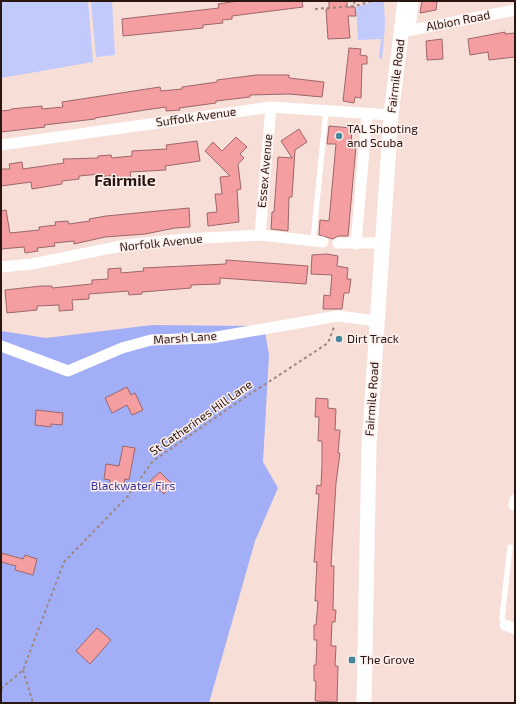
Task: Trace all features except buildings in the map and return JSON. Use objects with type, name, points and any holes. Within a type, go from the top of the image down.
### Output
[{"type":"main road","name":"Fairmile Road","points":[[364,703],[369,446],[391,115],[406,31],[405,1]]},
{"type":"street","points":[[406,31],[413,1]]},
{"type":"street","name":"Albion Road","points":[[406,31],[515,10]]},
{"type":"street","name":"Suffolk Avenue","points":[[1,145],[271,107],[391,115]]},
{"type":"street","name":"Essex Avenue","points":[[260,235],[271,107]]},
{"type":"street","name":"Fairmile Road","points":[[356,244],[367,114]]},
{"type":"street","name":"Norfolk Avenue","points":[[1,267],[32,264],[126,245],[260,235],[318,242]]},
{"type":"street","points":[[338,243],[383,243]]},
{"type":"street","name":"Marsh Lane","points":[[1,346],[68,371],[122,348],[151,340],[211,338],[338,316],[378,321]]},
{"type":"lane","points":[[318,242],[326,111]]},
{"type":"lane","points":[[510,547],[502,618],[510,627]]},
{"type":"path","points":[[354,1],[355,6]]},
{"type":"path","points":[[315,9],[355,6],[372,1]]},
{"type":"path","name":"St Catherines Hill Lane","points":[[1,689],[23,670],[64,562],[128,496],[153,460],[328,343],[338,316]]},
{"type":"path","points":[[23,670],[33,703]]},
{"type":"shaded area","points":[[1,1],[88,1],[93,62],[1,78]]},
{"type":"shaded area","points":[[91,1],[112,1],[115,55],[96,57]]},
{"type":"shaded area","points":[[377,1],[384,1],[385,26],[382,59],[379,58],[381,39],[358,40],[356,7]]},
{"type":"green space","name":"Blackwater Firs","points":[[152,325],[264,326],[269,355],[263,462],[278,488],[255,541],[209,703],[1,703],[1,331],[46,338]]},
{"type":"place","name":"TAL Shooting and Scuba","points":[[339,136]]},
{"type":"place","name":"Dirt Track","points":[[339,339]]},
{"type":"place","name":"The Grove","points":[[352,660]]},
{"type":"district","name":"Fairmile","points":[[125,180]]}]
